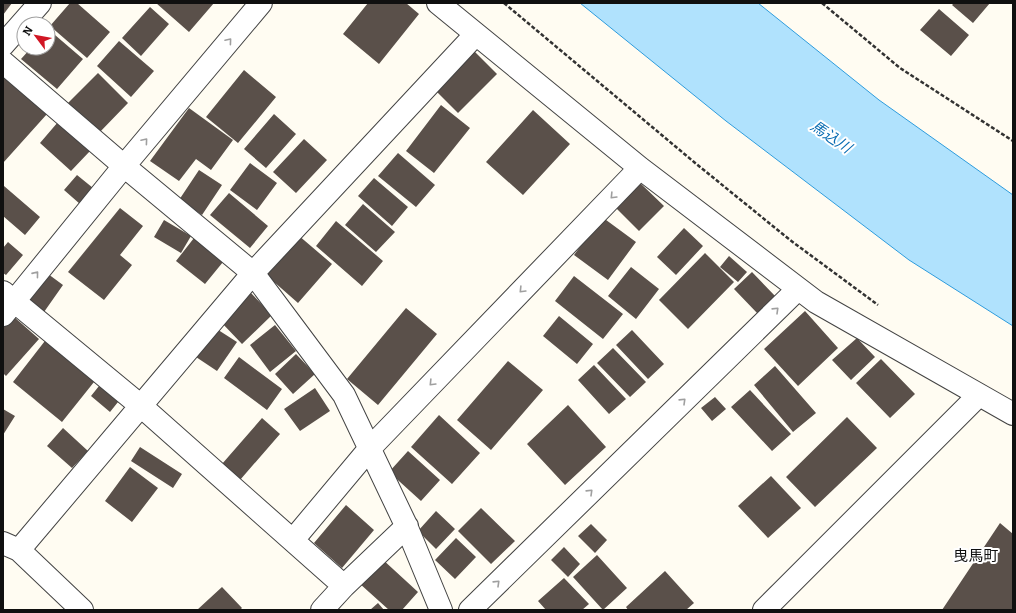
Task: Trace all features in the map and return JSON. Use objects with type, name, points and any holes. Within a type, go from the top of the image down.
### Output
[{"type":"street","points":[[3,45],[40,3]]},
{"type":"street","points":[[261,3],[7,303],[141,406],[344,586]]},
{"type":"street","points":[[438,3],[640,168],[816,302],[1013,414]]},
{"type":"street","points":[[82,610],[11,546],[141,406],[253,273],[476,34]]},
{"type":"street","points":[[3,62],[124,166],[253,273],[344,395],[407,526],[441,610]]},
{"type":"street","points":[[293,540],[370,448],[640,168]]},
{"type":"street","points":[[470,610],[798,289]]},
{"type":"street","points":[[764,610],[979,395]]},
{"type":"street","points":[[322,610],[344,586],[407,526]]},
{"type":"path","points":[[504,3],[790,240],[883,308]]},
{"type":"path","points":[[822,3],[900,68],[1013,141]]},
{"type":"water","name":"馬込川","points":[[580,3],[758,3],[879,100],[1013,195],[1013,326],[909,260],[726,121]]},
{"type":"building","points":[[3,3],[12,3],[3,15]]},
{"type":"building","points":[[70,3],[77,3],[110,32],[87,58],[56,31],[56,19]]},
{"type":"building","points":[[156,3],[214,3],[189,32]]},
{"type":"building","points":[[368,3],[406,3],[419,14],[379,64],[343,34]]},
{"type":"building","points":[[954,3],[990,3],[973,23],[952,5]]},
{"type":"building","points":[[150,7],[169,24],[141,56],[122,38]]},
{"type":"building","points":[[939,9],[969,35],[951,56],[920,30]]},
{"type":"building","points":[[56,36],[83,59],[57,89],[21,59],[24,56],[56,56]]},
{"type":"building","points":[[119,41],[154,71],[131,97],[97,66]]},
{"type":"building","points":[[471,48],[497,74],[458,113],[432,87]]},
{"type":"building","points":[[244,70],[276,97],[238,143],[206,117]]},
{"type":"building","points":[[98,73],[128,103],[98,134],[67,104]]},
{"type":"building","points":[[3,74],[47,114],[3,163]]},
{"type":"building","points":[[441,105],[470,128],[434,173],[406,151]]},
{"type":"building","points":[[189,108],[233,140],[211,170],[196,159],[179,181],[150,161]]},
{"type":"building","points":[[533,110],[570,144],[523,195],[486,162]]},
{"type":"building","points":[[274,114],[296,134],[266,168],[244,149]]},
{"type":"building","points":[[58,122],[90,151],[71,171],[40,143]]},
{"type":"building","points":[[304,139],[327,160],[296,193],[273,172]]},
{"type":"building","points":[[398,153],[435,185],[416,207],[378,176]]},
{"type":"building","points":[[250,163],[277,183],[257,210],[230,190]]},
{"type":"building","points":[[199,170],[222,185],[202,215],[179,200]]},
{"type":"building","points":[[77,175],[93,188],[80,204],[64,190]]},
{"type":"building","points":[[374,178],[408,207],[392,226],[358,196]]},
{"type":"building","points":[[638,181],[664,206],[639,231],[614,206]]},
{"type":"building","points":[[4,186],[40,217],[25,235],[3,216]]},
{"type":"building","points":[[229,193],[268,226],[250,248],[210,215]]},
{"type":"building","points":[[363,204],[395,232],[376,252],[345,225]]},
{"type":"building","points":[[120,208],[143,226],[120,255],[132,265],[104,300],[68,272]]},
{"type":"building","points":[[602,217],[636,242],[608,280],[574,255]]},
{"type":"building","points":[[164,220],[191,236],[181,253],[154,237]]},
{"type":"building","points":[[336,221],[383,261],[362,286],[316,246]]},
{"type":"building","points":[[684,228],[703,246],[676,275],[657,257]]},
{"type":"building","points":[[298,235],[332,264],[298,303],[265,274]]},
{"type":"building","points":[[194,238],[223,262],[205,284],[176,261]]},
{"type":"building","points":[[8,242],[23,255],[6,275],[3,273],[3,248]]},
{"type":"building","points":[[705,253],[734,282],[688,329],[659,300]]},
{"type":"building","points":[[729,256],[747,272],[738,282],[720,267]]},
{"type":"building","points":[[631,267],[659,289],[636,319],[608,296]]},
{"type":"building","points":[[44,271],[63,285],[44,312],[25,297]]},
{"type":"building","points":[[752,272],[776,297],[758,314],[734,289]]},
{"type":"building","points":[[574,276],[623,314],[603,339],[555,301]]},
{"type":"building","points":[[250,292],[272,315],[242,344],[220,321]]},
{"type":"building","points":[[406,308],[437,334],[378,405],[347,379]]},
{"type":"building","points":[[805,311],[838,348],[798,386],[764,349]]},
{"type":"building","points":[[13,316],[39,339],[6,376],[3,373],[3,328]]},
{"type":"building","points":[[559,316],[593,344],[577,364],[543,336]]},
{"type":"building","points":[[275,325],[296,351],[270,372],[250,345]]},
{"type":"building","points":[[212,326],[237,342],[217,371],[193,355]]},
{"type":"building","points":[[632,330],[664,364],[648,379],[616,345]]},
{"type":"building","points":[[48,337],[98,377],[62,422],[13,382]]},
{"type":"building","points":[[857,338],[875,357],[851,380],[832,360]]},
{"type":"building","points":[[613,348],[646,382],[630,397],[597,363]]},
{"type":"building","points":[[296,354],[315,374],[293,394],[275,374]]},
{"type":"building","points":[[239,357],[282,389],[267,410],[224,378]]},
{"type":"building","points":[[881,359],[915,394],[890,418],[856,383]]},
{"type":"building","points":[[508,361],[543,390],[491,450],[457,420]]},
{"type":"building","points":[[594,365],[626,399],[609,414],[578,380]]},
{"type":"building","points":[[775,366],[816,413],[793,432],[754,385]]},
{"type":"building","points":[[103,381],[122,397],[110,412],[91,396]]},
{"type":"building","points":[[315,388],[330,411],[300,431],[284,409]]},
{"type":"building","points":[[750,390],[791,434],[772,451],[731,407]]},
{"type":"building","points":[[715,397],[726,409],[712,421],[701,408]]},
{"type":"building","points":[[568,405],[606,447],[565,485],[527,444]]},
{"type":"building","points":[[3,409],[15,416],[3,435]]},
{"type":"building","points":[[439,415],[480,453],[452,484],[411,447]]},
{"type":"building","points":[[847,417],[877,448],[815,507],[786,477]]},
{"type":"building","points":[[262,418],[280,434],[240,480],[222,464]]},
{"type":"building","points":[[63,428],[88,451],[72,468],[47,446]]},
{"type":"building","points":[[140,447],[182,474],[173,488],[131,461]]},
{"type":"building","points":[[408,451],[440,480],[421,501],[389,472]]},
{"type":"building","points":[[130,467],[158,488],[132,522],[105,501]]},
{"type":"building","points":[[771,476],[801,508],[768,538],[738,506]]},
{"type":"building","points":[[346,505],[374,530],[342,568],[314,543]]},
{"type":"building","points":[[481,508],[515,541],[491,564],[458,531]]},
{"type":"building","points":[[436,511],[455,529],[436,549],[418,531]]},
{"type":"building","points":[[1000,523],[1013,534],[1013,610],[942,610]]},
{"type":"building","points":[[591,524],[607,540],[595,553],[578,536]]},
{"type":"building","points":[[456,538],[476,557],[455,579],[435,560]]},
{"type":"building","points":[[564,547],[580,564],[568,577],[551,560]]},
{"type":"building","points":[[597,555],[627,588],[603,610],[573,577]]},
{"type":"building","points":[[381,558],[418,592],[402,610],[389,610],[359,583]]},
{"type":"building","points":[[665,571],[694,603],[686,610],[628,610],[626,607]]},
{"type":"building","points":[[564,578],[589,604],[582,610],[546,610],[538,601]]},
{"type":"building","points":[[222,587],[242,608],[240,610],[197,610]]},
{"type":"building","points":[[378,603],[384,610],[370,610]]},
{"type":"district","name":"曳馬町","points":[[976,556]]}]
